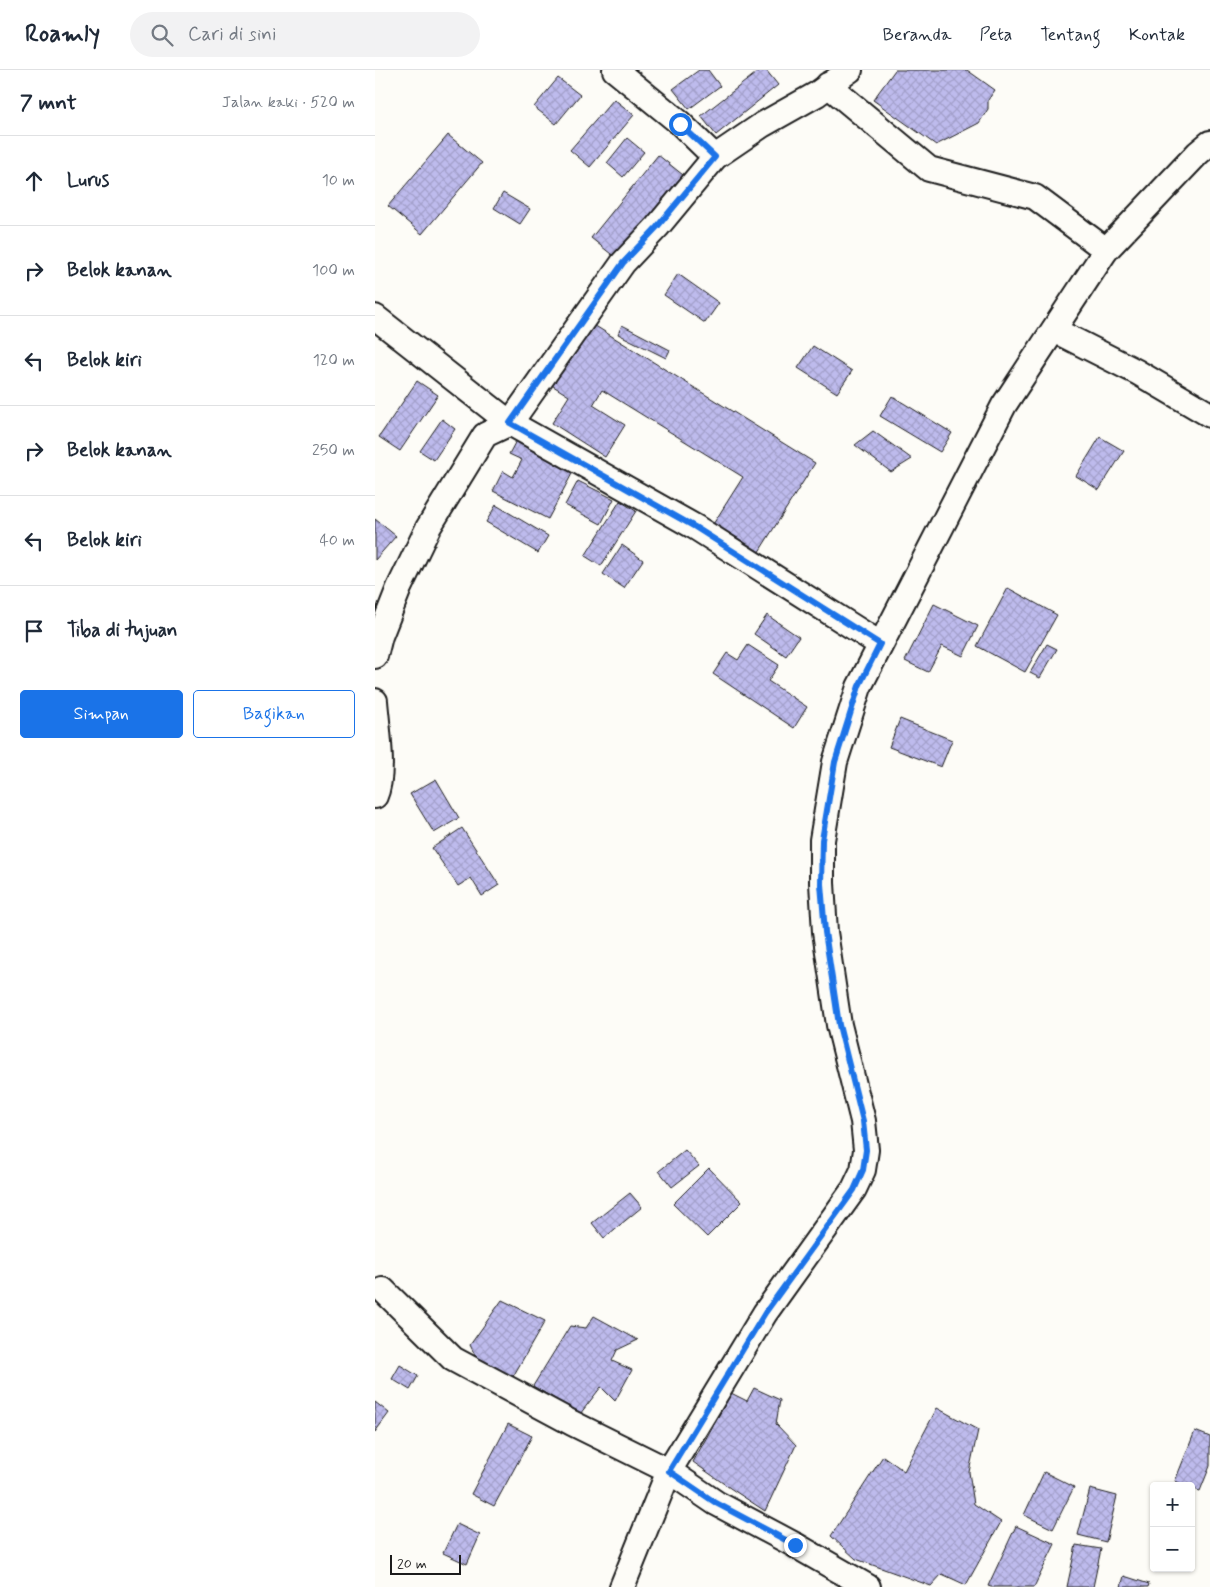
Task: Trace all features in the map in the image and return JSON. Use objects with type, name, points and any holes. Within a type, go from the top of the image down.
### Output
[{"type":"street","points":[[615,70],[680,124],[715,157]]},
{"type":"street","points":[[375,656],[380,636],[399,588],[428,528],[485,435],[510,423],[623,263],[657,227],[715,157],[762,125],[817,94],[850,70]]},
{"type":"street","points":[[828,85],[929,169],[1035,197],[1106,250]]},
{"type":"street","points":[[622,1587],[669,1471],[765,1313],[854,1190],[863,1170],[866,1150],[863,1121],[839,1025],[825,932],[821,884],[822,840],[835,762],[859,686],[1004,405],[1106,250],[1198,153],[1210,143]]},
{"type":"street","points":[[375,317],[510,423],[695,527],[880,644]]},
{"type":"street","points":[[1054,330],[1137,372],[1210,415]]},
{"type":"street","points":[[375,701],[379,771],[378,790],[375,796]]},
{"type":"street","points":[[377,1287],[453,1359],[572,1423],[669,1471],[716,1503],[868,1587]]},
{"type":"building","points":[[699,70],[708,70],[720,86],[689,109],[673,89]]},
{"type":"building","points":[[760,70],[766,70],[778,85],[716,135],[701,116]]},
{"type":"building","points":[[895,70],[967,70],[995,90],[988,100],[988,109],[979,123],[936,145],[873,100]]},
{"type":"building","points":[[558,78],[580,95],[556,124],[534,107]]},
{"type":"building","points":[[614,99],[634,115],[590,167],[570,150]]},
{"type":"building","points":[[448,135],[482,163],[422,234],[388,206]]},
{"type":"building","points":[[627,138],[644,152],[623,177],[607,163]]},
{"type":"building","points":[[658,155],[683,175],[616,258],[591,238]]},
{"type":"building","points":[[503,193],[530,209],[520,224],[494,208]]},
{"type":"building","points":[[678,274],[719,303],[705,323],[664,295]]},
{"type":"building","points":[[589,322],[815,463],[755,558],[710,529],[743,477],[602,390],[593,405],[625,425],[605,457],[552,423],[569,396],[550,384]]},
{"type":"building","points":[[622,325],[670,350],[666,358],[618,334]]},
{"type":"building","points":[[813,346],[852,371],[837,393],[798,368]]},
{"type":"building","points":[[417,381],[438,395],[400,451],[379,437]]},
{"type":"building","points":[[892,396],[952,433],[940,452],[880,416]]},
{"type":"building","points":[[442,419],[455,429],[434,460],[420,451]]},
{"type":"building","points":[[873,431],[912,459],[891,472],[855,445]]},
{"type":"building","points":[[1100,437],[1124,451],[1099,490],[1076,476]]},
{"type":"building","points":[[517,439],[575,468],[548,519],[493,491],[503,471],[513,477],[522,460],[509,454]]},
{"type":"building","points":[[578,481],[614,499],[601,524],[565,505]]},
{"type":"building","points":[[620,501],[636,511],[601,566],[585,556]]},
{"type":"building","points":[[496,505],[548,536],[538,553],[486,522]]},
{"type":"building","points":[[375,519],[396,536],[375,560]]},
{"type":"building","points":[[622,545],[643,560],[624,588],[603,574]]},
{"type":"building","points":[[1008,588],[1057,615],[1025,672],[977,646]]},
{"type":"building","points":[[934,604],[978,626],[963,656],[942,646],[928,672],[905,661]]},
{"type":"building","points":[[767,615],[799,637],[786,656],[754,634]]},
{"type":"building","points":[[1047,644],[1057,649],[1040,678],[1030,673]]},
{"type":"building","points":[[748,645],[779,665],[768,681],[807,707],[794,728],[713,674],[727,653],[738,660]]},
{"type":"building","points":[[900,719],[952,740],[941,767],[889,747]]},
{"type":"building","points":[[436,779],[459,818],[434,833],[410,794]]},
{"type":"building","points":[[462,828],[499,885],[482,896],[471,878],[458,886],[432,848]]},
{"type":"building","points":[[685,1150],[699,1166],[672,1187],[659,1171]]},
{"type":"building","points":[[709,1168],[742,1202],[707,1237],[673,1204]]},
{"type":"building","points":[[630,1193],[642,1207],[604,1238],[592,1223]]},
{"type":"building","points":[[502,1300],[545,1321],[511,1380],[482,1369],[470,1345]]},
{"type":"building","points":[[594,1316],[638,1340],[617,1350],[612,1361],[632,1370],[615,1401],[601,1387],[580,1414],[533,1386],[570,1326],[586,1328]]},
{"type":"building","points":[[400,1365],[418,1376],[410,1390],[392,1379]]},
{"type":"building","points":[[754,1388],[780,1400],[776,1424],[796,1445],[765,1511],[693,1462],[731,1393],[747,1401]]},
{"type":"building","points":[[375,1402],[389,1413],[375,1432]]},
{"type":"building","points":[[937,1408],[978,1430],[969,1472],[974,1504],[1001,1522],[966,1585],[942,1574],[931,1586],[856,1559],[831,1536],[883,1456],[904,1471]]},
{"type":"building","points":[[508,1424],[532,1436],[494,1506],[471,1494]]},
{"type":"building","points":[[1195,1431],[1210,1437],[1210,1466],[1200,1491],[1195,1489],[1195,1482],[1175,1481]]},
{"type":"building","points":[[1044,1472],[1074,1487],[1053,1529],[1024,1515]]},
{"type":"building","points":[[1090,1489],[1117,1496],[1106,1542],[1078,1535]]},
{"type":"building","points":[[457,1524],[480,1535],[467,1564],[443,1553]]},
{"type":"building","points":[[1016,1526],[1055,1544],[1034,1587],[988,1586]]},
{"type":"building","points":[[1076,1545],[1101,1549],[1093,1587],[1067,1587]]},
{"type":"building","points":[[1124,1576],[1149,1584],[1148,1587],[1121,1587]]},
{"type":"route","points":[[680,124],[715,157],[657,227],[623,263],[510,423],[695,527],[880,644],[859,686],[835,762],[822,840],[821,884],[825,932],[839,1025],[863,1121],[866,1150],[863,1170],[854,1190],[765,1313],[669,1471],[716,1503],[795,1545]]}]
